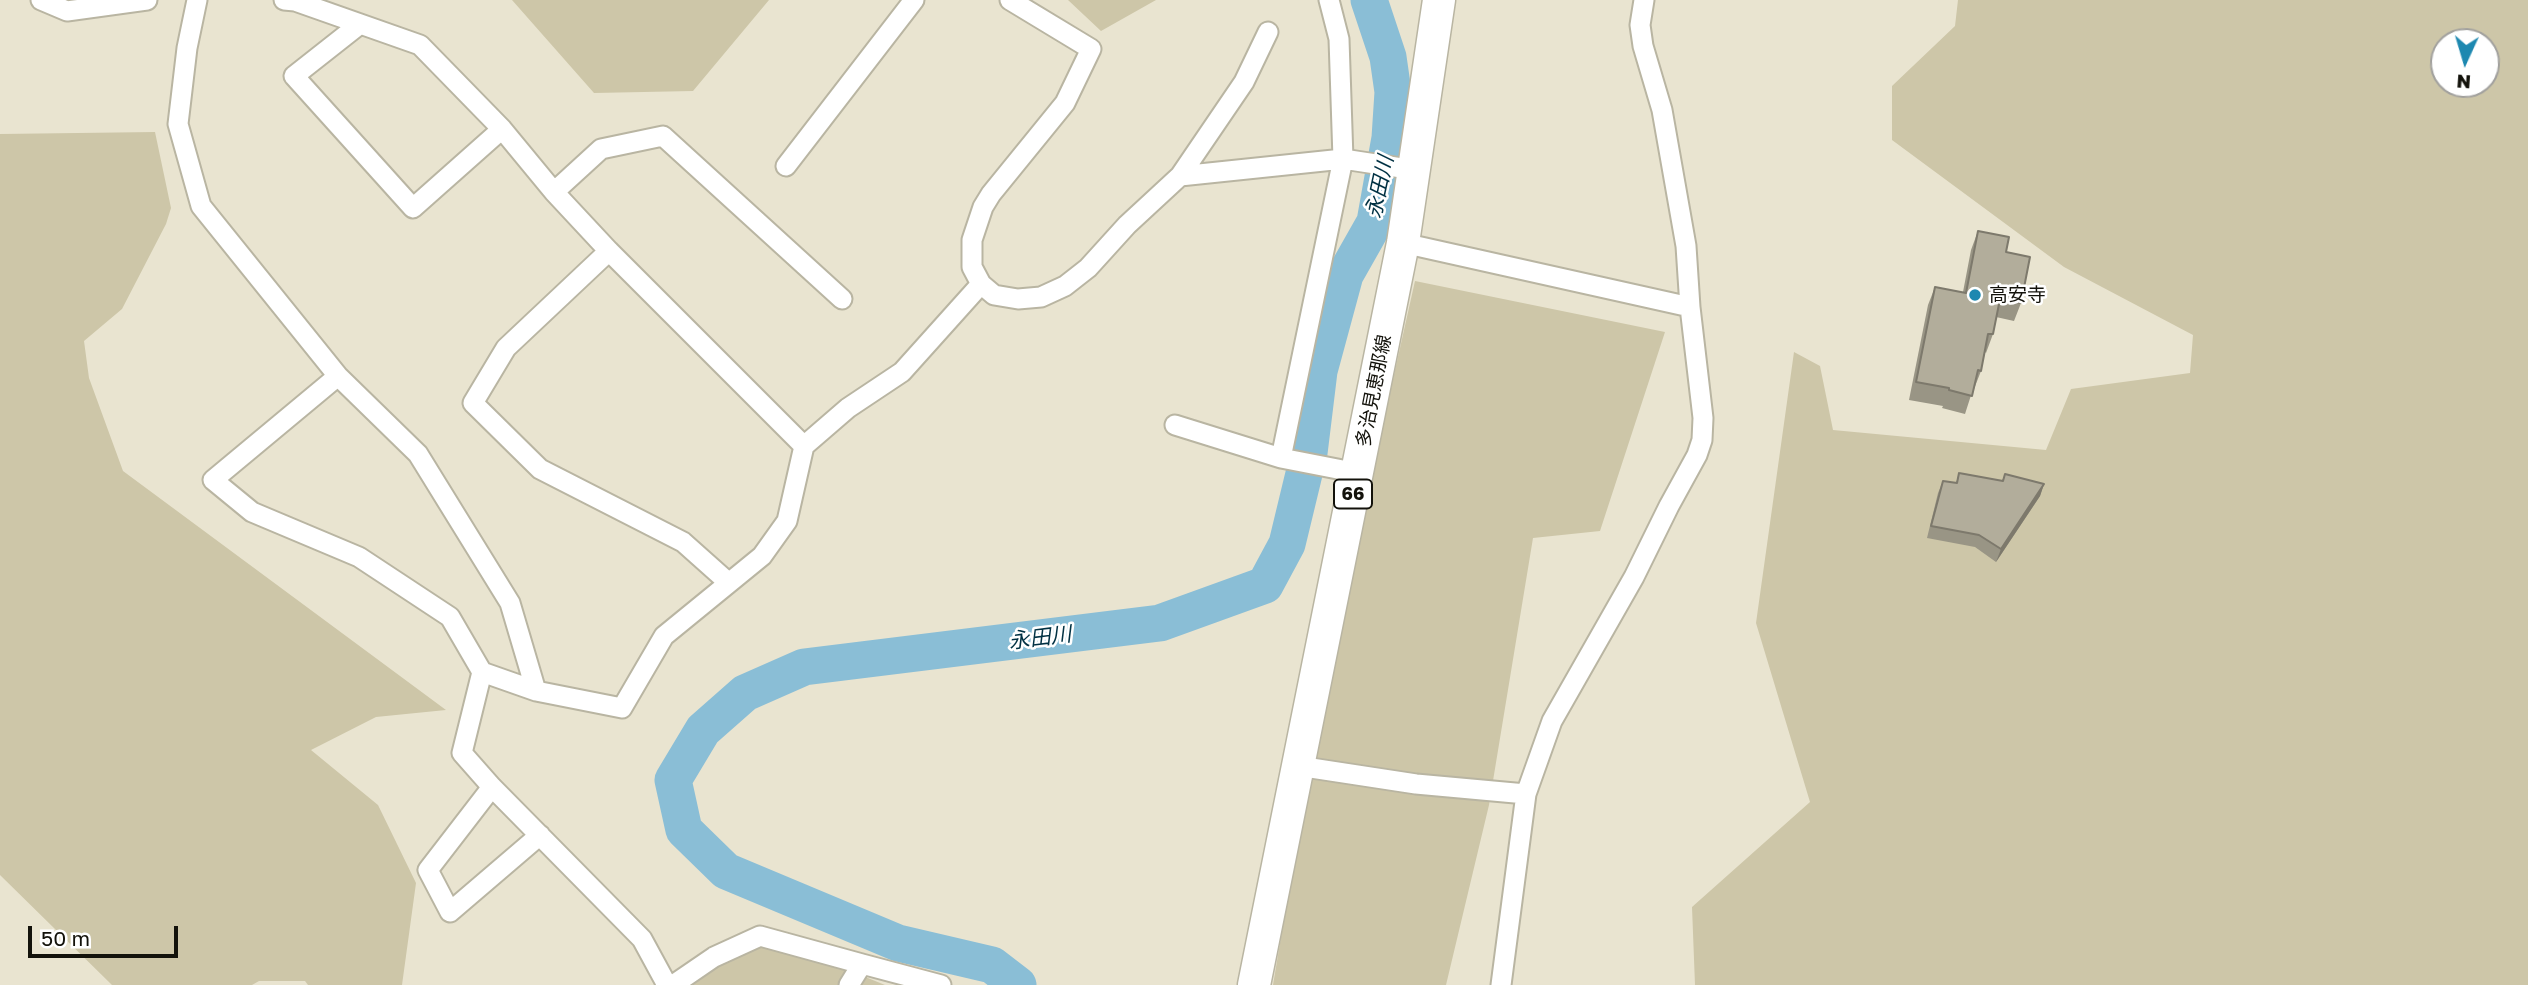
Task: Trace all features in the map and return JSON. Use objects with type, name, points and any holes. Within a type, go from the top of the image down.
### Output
[{"type":"main road","name":"多治見恵那線","points":[[1254,985],[1298,766],[1349,471],[1403,243],[1410,169],[1440,0]]},
{"type":"street","points":[[41,0],[66,10],[148,0]]},
{"type":"street","points":[[197,0],[187,48],[178,124],[201,206],[338,376],[418,454],[510,603],[536,691]]},
{"type":"street","points":[[284,0],[295,0],[420,45],[502,129],[554,192],[608,250],[804,446]]},
{"type":"street","points":[[786,166],[914,0]]},
{"type":"street","points":[[1010,0],[1091,49],[1065,103],[991,194],[972,240],[972,267],[981,284],[994,295],[1018,299],[1041,297],[1065,286],[1088,268],[1127,225],[1180,176],[1244,82],[1268,32]]},
{"type":"street","points":[[1286,458],[1349,159],[1339,39],[1329,0]]},
{"type":"street","points":[[1501,985],[1527,794],[1552,721],[1634,577],[1697,455],[1702,440],[1703,418],[1686,246],[1662,110],[1643,46],[1640,25],[1644,0]]},
{"type":"street","points":[[360,24],[294,76],[414,208],[502,129]]},
{"type":"street","points":[[554,192],[601,149],[663,136],[842,299]]},
{"type":"street","points":[[1180,176],[1349,159],[1410,169]]},
{"type":"street","points":[[1403,243],[1690,307]]},
{"type":"street","points":[[608,250],[506,348],[473,403],[540,469],[682,542],[729,583]]},
{"type":"street","points":[[338,376],[213,480],[252,512],[359,557],[450,617],[482,672],[536,691],[622,709],[664,636],[762,556],[787,521],[804,446],[848,408],[902,372],[981,284]]},
{"type":"street","points":[[1175,425],[1286,458],[1349,471]]},
{"type":"street","points":[[482,672],[462,753],[642,939],[667,985]]},
{"type":"street","points":[[1298,766],[1416,784],[1527,794]]},
{"type":"street","points":[[492,787],[428,870],[450,912],[540,835]]},
{"type":"street","points":[[673,985],[713,957],[760,936],[941,985]]},
{"type":"street","points":[[849,985],[862,964]]},
{"type":"shaded area","points":[[512,0],[769,0],[693,91],[594,93]]},
{"type":"shaded area","points":[[1068,0],[1156,0],[1101,31]]},
{"type":"shaded area","points":[[1958,0],[2528,0],[2528,985],[1695,985],[1692,907],[1810,802],[1756,623],[1794,352],[1820,366],[1833,430],[2046,450],[2071,389],[2190,373],[2193,335],[2064,267],[1892,140],[1892,86],[1955,26]]},
{"type":"shaded area","points":[[155,132],[171,208],[166,224],[122,309],[84,341],[89,378],[123,471],[446,710],[376,717],[311,750],[378,805],[416,883],[402,985],[308,985],[305,981],[259,981],[252,985],[112,985],[0,875],[0,134]]},
{"type":"shaded area","points":[[1415,281],[1665,332],[1600,531],[1533,538],[1489,805],[1446,985],[1273,985],[1319,710]]},
{"type":"shaded area","points":[[744,931],[858,974],[885,985],[655,985]]},
{"type":"building","points":[[1978,231],[2009,237],[2006,252],[2030,257],[2021,303],[2000,299],[1993,334],[1988,334],[1981,371],[1978,370],[1972,396],[1949,388],[1916,382],[1935,287],[1966,293]]},
{"type":"building","points":[[1959,473],[2003,481],[2005,474],[2044,484],[2001,549],[1979,535],[1931,526],[1943,481],[1957,483]]},
{"type":"waterway","name":"永田川","points":[[1018,985],[992,965],[898,943],[726,871],[684,830],[673,780],[703,730],[745,693],[804,667],[1160,623],[1265,585],[1287,544],[1309,453],[1319,371],[1345,275],[1375,222],[1390,138],[1393,92],[1388,57],[1369,0]]},
{"type":"place","name":"高安寺","points":[[1975,295]]}]
